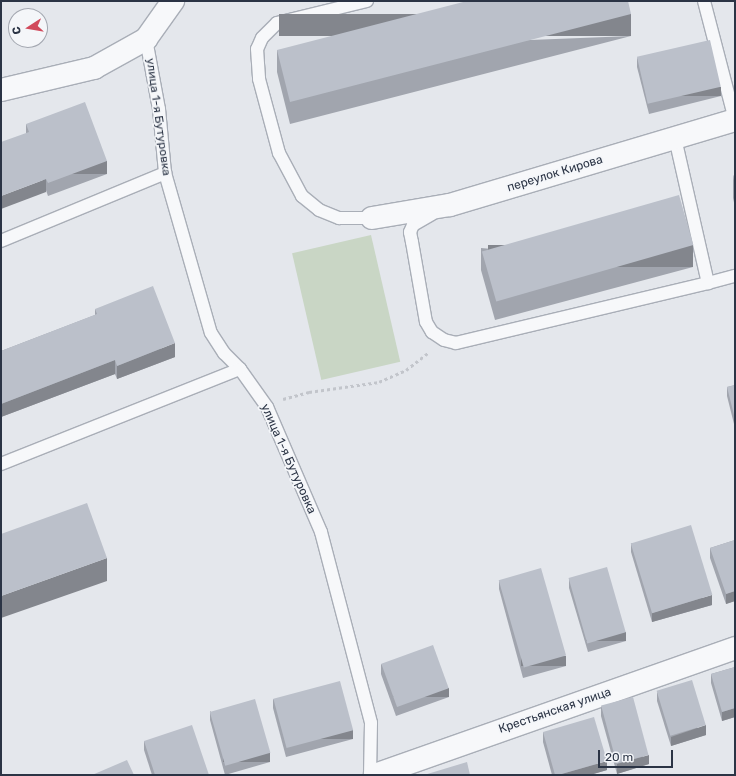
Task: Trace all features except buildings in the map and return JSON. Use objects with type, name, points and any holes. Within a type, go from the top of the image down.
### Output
[{"type":"street","points":[[1,90],[94,68],[146,39],[173,1]]},
{"type":"street","name":"переулок Кирова","points":[[372,218],[450,205],[735,120]]},
{"type":"street","name":"Крестьянская улица","points":[[375,775],[735,648]]},
{"type":"lane","points":[[367,1],[277,23],[262,38],[257,49],[259,79],[279,153],[302,196],[319,210],[339,218],[372,218]]},
{"type":"lane","points":[[704,1],[735,120]]},
{"type":"lane","name":"улица 1-я Бутуровка","points":[[146,39],[159,109],[165,173],[211,333],[224,353],[240,369],[265,404],[321,532],[371,723],[370,775]]},
{"type":"lane","points":[[675,138],[708,283]]},
{"type":"lane","points":[[1,241],[165,173]]},
{"type":"lane","points":[[450,205],[423,218],[414,225],[410,232],[426,322],[432,332],[444,340],[456,343],[470,342],[735,276]]},
{"type":"lane","points":[[1,464],[240,369]]},
{"type":"path","points":[[265,404],[309,392],[379,382],[406,370],[444,340]]},
{"type":"green space","points":[[371,235],[400,362],[321,380],[292,253]]}]
